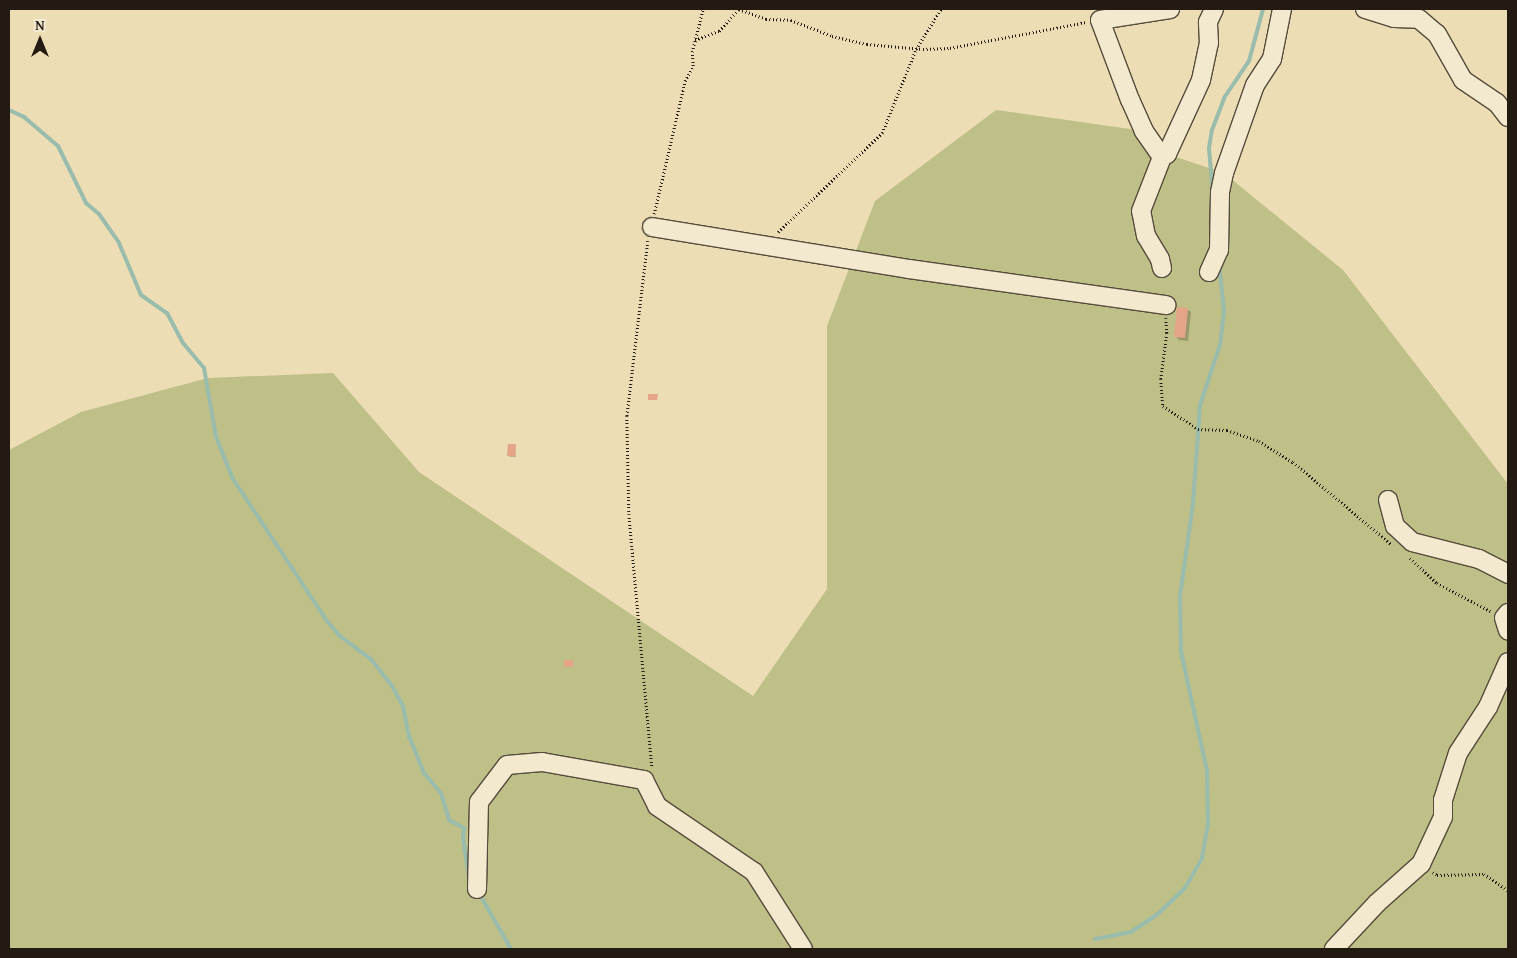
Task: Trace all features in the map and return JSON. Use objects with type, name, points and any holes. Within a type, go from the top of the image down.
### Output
[{"type":"street","points":[[1162,156],[1144,131],[1130,100],[1100,20],[1166,9]]},
{"type":"street","points":[[1162,156],[1168,154],[1201,80],[1209,43],[1208,22],[1214,9]]},
{"type":"street","points":[[1209,272],[1219,250],[1220,192],[1226,166],[1255,86],[1272,59],[1282,9]]},
{"type":"street","points":[[1365,9],[1394,18],[1419,19],[1437,34],[1463,80],[1497,103],[1508,117]]},
{"type":"street","points":[[1162,156],[1141,211],[1146,236],[1160,259],[1162,268]]},
{"type":"street","points":[[652,227],[1166,305]]},
{"type":"street","points":[[1388,500],[1395,526],[1412,542],[1479,560],[1508,574]]},
{"type":"street","points":[[1334,949],[1377,903],[1421,864],[1443,817],[1443,800],[1458,753],[1488,707],[1508,662]]},
{"type":"street","points":[[477,889],[479,802],[507,765],[542,762],[644,780],[657,806],[754,872],[802,949]]},
{"type":"path","points":[[652,770],[629,514],[628,416],[652,227],[686,81],[693,66],[695,40],[703,9]]},
{"type":"path","points":[[695,40],[719,31],[739,9],[766,19],[791,20],[832,36],[916,49],[950,48],[1100,20]]},
{"type":"path","points":[[764,245],[882,133],[916,49],[941,9]]},
{"type":"path","points":[[1166,305],[1163,406],[1198,430],[1227,430],[1259,441],[1293,462],[1395,547]]},
{"type":"path","points":[[1403,552],[1437,583],[1507,620]]},
{"type":"path","points":[[1421,864],[1437,875],[1484,874],[1508,890]]},
{"type":"green space","points":[[996,110],[1144,131],[1167,154],[1224,173],[1343,270],[1508,484],[1508,949],[9,949],[9,450],[81,412],[208,378],[333,373],[419,472],[753,696],[827,589],[827,326],[875,201]]},
{"type":"building","points":[[1177,307],[1188,308],[1185,338],[1174,337]]},
{"type":"building","points":[[648,394],[658,394],[657,400],[648,400]]},
{"type":"building","points":[[508,444],[516,444],[515,456],[507,456]]},
{"type":"building","points":[[564,660],[573,660],[573,667],[564,667]]},
{"type":"waterway","points":[[1213,195],[1209,148],[1212,130],[1224,98],[1249,61],[1263,9]]},
{"type":"waterway","points":[[9,110],[24,117],[58,146],[86,203],[99,214],[119,243],[141,295],[167,313],[183,343],[204,368],[216,437],[233,479],[327,621],[340,636],[371,659],[392,686],[403,706],[409,736],[424,773],[441,793],[449,820],[464,828],[463,838],[470,883]]},
{"type":"waterway","points":[[1095,939],[1131,932],[1159,913],[1185,888],[1202,858],[1208,823],[1207,771],[1181,652],[1180,596],[1193,503],[1200,405],[1220,345],[1224,311],[1219,264]]},
{"type":"waterway","points":[[479,893],[511,949]]}]
